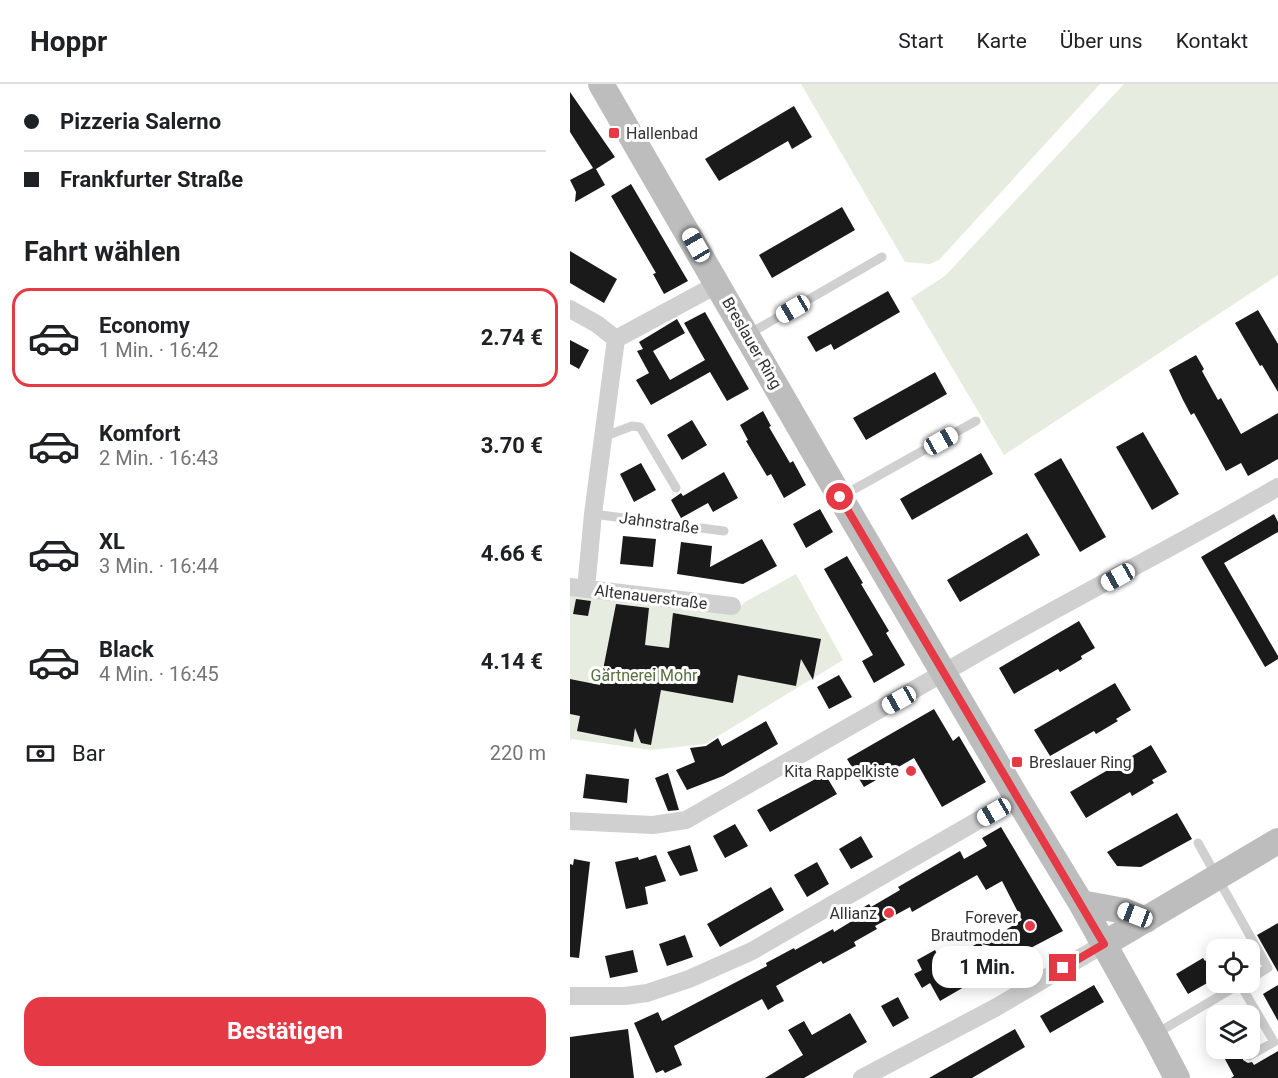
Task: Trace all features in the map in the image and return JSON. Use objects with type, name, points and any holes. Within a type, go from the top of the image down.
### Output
[{"type":"main road","name":"Breslauer Ring","points":[[601,84],[840,497],[1081,903],[1155,1034],[1177,1078]]},
{"type":"main road","points":[[1104,944],[1278,841]]},
{"type":"main road","points":[[1081,903],[1124,911],[1146,920]]},
{"type":"street","points":[[616,339],[718,284]]},
{"type":"street","points":[[570,309],[597,324],[616,339]]},
{"type":"street","points":[[578,588],[593,514],[616,339]]},
{"type":"street","points":[[570,820],[653,825],[686,820],[944,674],[970,657],[1278,487]]},
{"type":"street","name":"Altenauerstraße","points":[[578,588],[732,606]]},
{"type":"street","points":[[570,996],[625,996],[646,993],[689,979],[752,951],[1017,798]]},
{"type":"street","points":[[861,1078],[994,1008],[1104,944]]},
{"type":"lane","points":[[747,335],[882,257]]},
{"type":"lane","points":[[840,497],[976,421]]},
{"type":"lane","points":[[603,437],[632,426],[640,427],[676,488]]},
{"type":"lane","name":"Jahnstraße","points":[[593,514],[724,531]]},
{"type":"lane","points":[[1198,843],[1252,939]]},
{"type":"lane","points":[[1260,954],[1268,968],[1260,973]]},
{"type":"lane","points":[[1155,1034],[1225,993]]},
{"type":"lane","points":[[1260,1016],[1274,1042],[1260,1050]]},
{"type":"green space","points":[[801,84],[1100,84],[939,260],[930,264],[905,262]]},
{"type":"green space","points":[[1124,84],[1278,84],[1278,275],[1004,455],[911,298],[945,276]]},
{"type":"green space","name":"Gärtnerei Mohr","points":[[796,574],[843,660],[705,744],[651,750],[572,739],[570,741],[570,592],[734,615],[745,602]]},
{"type":"building","points":[[570,92],[615,157],[596,169],[605,185],[575,202],[576,192],[570,180],[593,168],[570,132]]},
{"type":"building","points":[[794,106],[812,137],[792,149],[788,141],[719,181],[705,159]]},
{"type":"building","points":[[631,184],[688,281],[664,294],[653,274],[656,273],[611,196]]},
{"type":"building","points":[[842,207],[855,230],[772,278],[759,255]]},
{"type":"building","points":[[570,251],[617,279],[604,303],[570,283]]},
{"type":"building","points":[[888,291],[900,312],[834,350],[831,344],[816,352],[807,337]]},
{"type":"building","points":[[1258,310],[1278,344],[1278,392],[1235,323]]},
{"type":"building","points":[[705,312],[749,389],[727,401],[710,372],[651,405],[636,380],[649,373],[637,351],[643,349],[639,342],[677,319],[685,333],[653,351],[670,380],[705,360],[684,323]]},
{"type":"building","points":[[570,340],[589,350],[579,369],[570,364]]},
{"type":"building","points":[[1196,355],[1218,400],[1221,398],[1241,434],[1278,413],[1278,459],[1248,476],[1241,463],[1226,471],[1194,413],[1191,415],[1169,370]]},
{"type":"building","points":[[935,372],[947,394],[866,440],[853,418]]},
{"type":"building","points":[[763,411],[771,426],[769,427],[790,463],[793,461],[806,485],[784,498],[771,474],[767,476],[746,441],[748,440],[740,425]]},
{"type":"building","points":[[692,420],[707,445],[682,460],[667,435]]},
{"type":"building","points":[[1143,432],[1179,494],[1152,510],[1116,447]]},
{"type":"building","points":[[981,453],[993,474],[912,520],[900,499]]},
{"type":"building","points":[[1061,458],[1106,537],[1080,552],[1034,474]]},
{"type":"building","points":[[641,463],[656,490],[634,502],[620,474]]},
{"type":"building","points":[[724,472],[738,498],[713,512],[708,503],[681,518],[671,500],[681,493],[683,496]]},
{"type":"building","points":[[820,509],[833,532],[806,548],[793,524]]},
{"type":"building","points":[[1274,514],[1278,522],[1278,532],[1224,563],[1278,656],[1278,659],[1265,667],[1201,557]]},
{"type":"building","points":[[1027,533],[1040,555],[960,602],[947,580]]},
{"type":"building","points":[[623,536],[656,539],[653,567],[620,564]]},
{"type":"building","points":[[762,539],[777,566],[743,584],[677,574],[681,542],[712,546],[710,567]]},
{"type":"building","points":[[847,556],[889,631],[886,633],[905,665],[874,683],[862,661],[873,655],[824,569]]},
{"type":"building","points":[[576,599],[591,601],[588,616],[573,614]]},
{"type":"building","points":[[616,604],[649,608],[645,645],[669,648],[673,613],[821,639],[813,680],[801,659],[796,686],[738,675],[733,703],[661,690],[651,745],[641,743],[635,728],[633,742],[577,731],[580,716],[570,714],[570,679],[600,685]]},
{"type":"building","points":[[1079,621],[1095,648],[1060,672],[1058,669],[1014,694],[999,668]]},
{"type":"building","points":[[839,675],[852,697],[829,709],[817,687]]},
{"type":"building","points":[[1115,683],[1131,710],[1096,734],[1094,731],[1050,756],[1034,730]]},
{"type":"building","points":[[934,709],[953,741],[959,736],[986,782],[942,807],[914,758],[864,787],[847,759]]},
{"type":"building","points":[[766,721],[778,744],[723,776],[687,790],[676,770],[695,762],[690,748],[706,746],[718,738],[722,746]]},
{"type":"building","points":[[1151,745],[1167,772],[1152,780],[1154,783],[1132,796],[1130,792],[1086,818],[1070,792]]},
{"type":"building","points":[[668,773],[679,810],[668,811],[655,778]]},
{"type":"building","points":[[586,774],[629,779],[627,803],[583,798]]},
{"type":"building","points":[[825,774],[837,794],[770,832],[757,810]]},
{"type":"building","points":[[1177,813],[1192,839],[1141,867],[1117,866],[1107,852]]},
{"type":"building","points":[[735,824],[748,846],[725,858],[713,836]]},
{"type":"building","points":[[1001,827],[1063,931],[1021,953],[982,944],[1022,920],[1002,881],[986,890],[977,875],[912,912],[910,907],[875,926],[877,929],[854,942],[856,946],[823,964],[821,961],[776,986],[784,1001],[768,1010],[762,999],[674,1046],[682,1065],[665,1073],[663,1070],[656,1073],[634,1023],[658,1012],[662,1021],[767,966],[766,963],[794,948],[795,950],[833,929],[834,932],[857,918],[854,913],[869,904],[871,907],[900,890],[898,887],[960,851],[964,859],[987,846],[982,838]]},
{"type":"building","points":[[861,836],[873,857],[851,869],[839,849]]},
{"type":"building","points":[[690,845],[698,871],[680,876],[667,852]]},
{"type":"building","points":[[656,855],[666,881],[645,887],[648,904],[626,909],[615,862],[638,857],[639,860]]},
{"type":"building","points":[[574,859],[590,862],[579,958],[570,957],[570,864],[573,865]]},
{"type":"building","points":[[817,862],[829,884],[807,897],[794,875]]},
{"type":"building","points":[[771,887],[784,910],[720,947],[707,924]]},
{"type":"building","points":[[1278,923],[1278,972],[1260,939],[1257,935]]},
{"type":"building","points":[[685,935],[693,957],[667,966],[659,944]]},
{"type":"building","points":[[980,942],[995,969],[940,1001],[930,983],[922,988],[914,974],[922,970],[917,960],[935,950],[942,963]]},
{"type":"building","points":[[633,950],[638,972],[610,978],[605,956]]},
{"type":"building","points":[[1203,958],[1206,984],[1188,994],[1176,974]]},
{"type":"building","points":[[1094,985],[1104,1002],[1050,1033],[1040,1016]]},
{"type":"building","points":[[1278,985],[1278,1021],[1263,994]]},
{"type":"building","points":[[898,997],[909,1018],[893,1027],[881,1006]]},
{"type":"building","points":[[850,1013],[867,1042],[804,1078],[765,1078],[803,1055],[788,1030],[804,1021],[812,1035]]},
{"type":"building","points":[[628,1029],[634,1078],[570,1078],[570,1037]]},
{"type":"building","points":[[1015,1029],[1025,1047],[972,1078],[929,1078]]},
{"type":"building","points":[[1278,1051],[1278,1078],[1231,1078],[1234,1076],[1225,1059],[1243,1059],[1254,1065]]},
{"type":"place","name":"Hallenbad","points":[[614,133]]},
{"type":"place","name":"Breslauer Ring","points":[[1017,762]]},
{"type":"place","name":"Kita Rappelkiste","points":[[911,771]]},
{"type":"place","name":"Allianz","points":[[889,913]]},
{"type":"place","name":"Forever Brautmoden","points":[[1030,926]]},
{"type":"route","points":[[840,497],[1104,944],[1063,968]]}]
